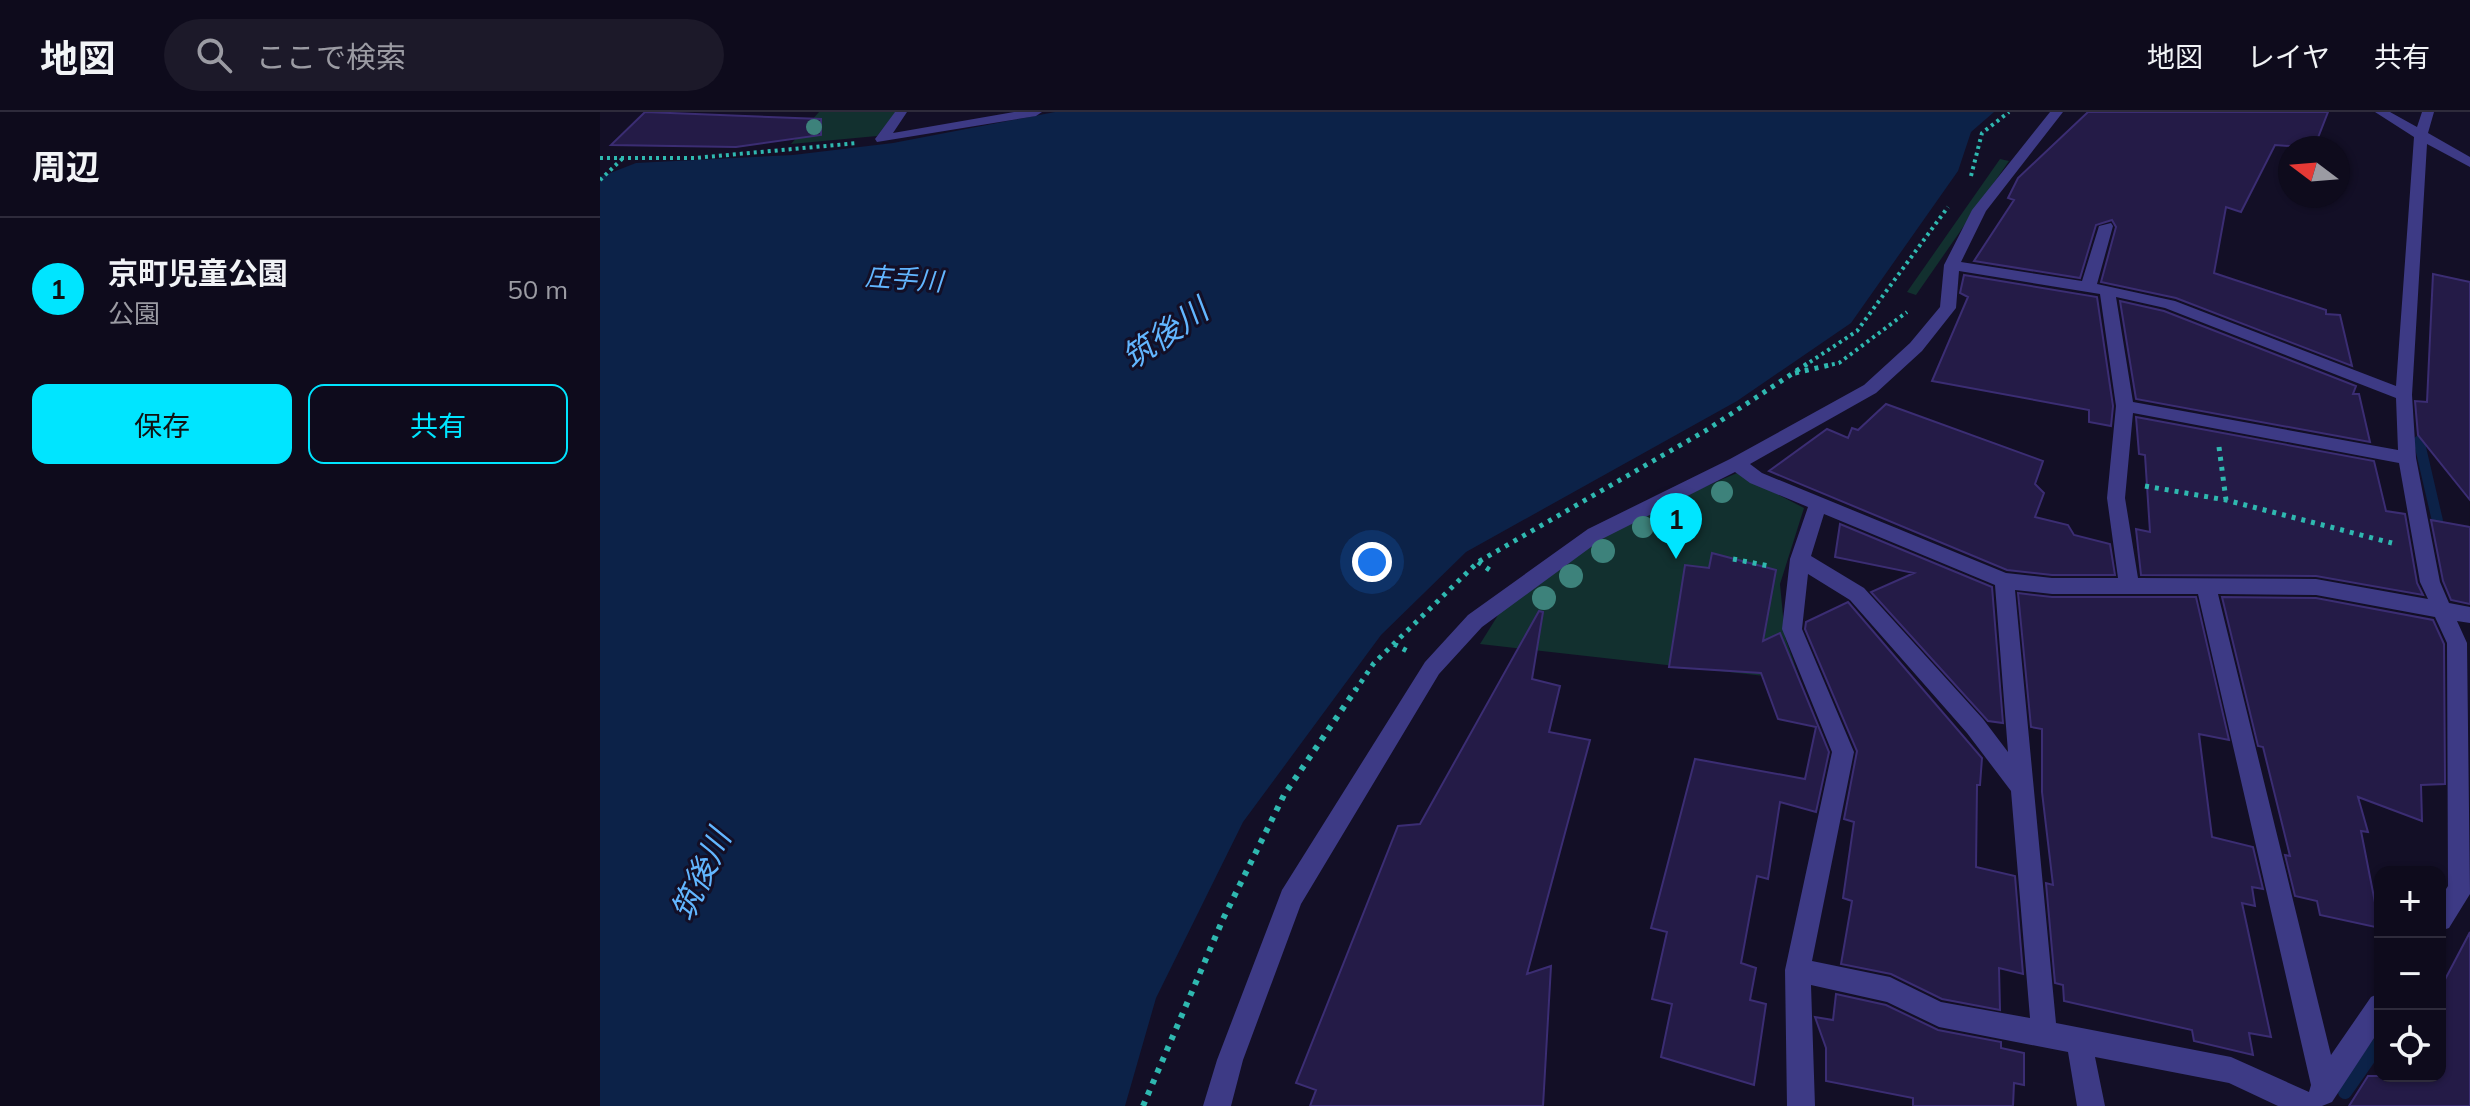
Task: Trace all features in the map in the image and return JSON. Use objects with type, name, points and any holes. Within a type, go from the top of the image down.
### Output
[{"type":"street","points":[[882,139],[901,112]]},
{"type":"street","points":[[882,139],[1036,112]]},
{"type":"street","points":[[1217,1106],[1230,1060],[1291,898],[1432,668],[1475,621],[1545,567],[1595,534],[1736,464],[1870,389],[1916,347],[1948,308],[1952,265],[1979,210],[2057,112]]},
{"type":"street","points":[[2381,112],[2470,163]]},
{"type":"street","points":[[2428,112],[2421,134],[2404,395],[2407,458],[2430,582],[2457,643],[2460,889],[2446,910]]},
{"type":"street","points":[[2106,226],[2098,288],[2125,406],[2116,498],[2129,584]]},
{"type":"street","points":[[1952,265],[2098,288],[2169,304],[2404,395]]},
{"type":"street","points":[[2125,406],[2407,458]]},
{"type":"street","points":[[1736,464],[1756,478],[2004,581],[2052,586],[2316,587],[2470,615]]},
{"type":"street","points":[[1801,1106],[1798,970],[1843,752],[1792,629],[1798,566],[1818,504]]},
{"type":"street","points":[[1798,566],[1857,594],[1975,726],[2025,791]]},
{"type":"street","points":[[2004,581],[2044,1032]]},
{"type":"street","points":[[2206,586],[2316,1099]]},
{"type":"street","points":[[1798,970],[1890,990],[1939,1014],[2231,1070],[2316,1099]]},
{"type":"street","points":[[2316,1099],[2377,1010]]},
{"type":"street","points":[[2079,1039],[2091,1106]]},
{"type":"path","points":[[600,158],[695,158],[796,151],[882,139]]},
{"type":"path","points":[[600,180],[622,158]]},
{"type":"path","points":[[1792,374],[1839,363],[1908,311]]},
{"type":"path","points":[[2215,423],[2226,500]]},
{"type":"path","points":[[2117,482],[2226,500],[2424,552]]},
{"type":"path","points":[[1733,559],[1798,566]]},
{"type":"green space","points":[[819,112],[896,112],[877,136],[791,144]]},
{"type":"green space","points":[[2000,159],[2009,161],[1916,295],[1907,292]]},
{"type":"green space","points":[[1737,473],[1804,508],[1780,584],[1785,637],[1800,680],[1480,644],[1500,612],[1595,534]]},
{"type":"water","points":[[1055,112],[1994,112],[1971,132],[1958,171],[1851,323],[1737,401],[1466,552],[1381,635],[1243,822],[1156,998],[1125,1106],[600,1106],[600,177],[636,163],[793,155],[893,143]]},
{"type":"building","points":[[645,112],[821,119],[821,135],[736,147],[611,145]]},
{"type":"building","points":[[2088,112],[2328,112],[2319,136],[2278,136],[2278,145],[2275,145],[2241,212],[2226,207],[2214,273],[2326,310],[2326,314],[2340,315],[2352,366],[2176,298],[2101,282],[2116,227],[2112,220],[2096,225],[2080,278],[1974,261],[2014,200],[2008,198],[2018,178]]},
{"type":"building","points":[[2433,274],[2470,282],[2470,500],[2418,435],[2415,401],[2427,402]]},
{"type":"building","points":[[1964,275],[2097,297],[2113,406],[2111,426],[2089,422],[2089,410],[1932,381],[1968,297],[1960,293]]},
{"type":"building","points":[[2120,301],[2164,311],[2356,386],[2353,394],[2359,394],[2370,442],[2136,399]]},
{"type":"building","points":[[1886,404],[2043,461],[2035,484],[2044,493],[2035,517],[2068,525],[2074,535],[2110,544],[2115,575],[2052,575],[2007,570],[1769,471],[1827,429],[1848,438],[1852,428],[1858,430]]},
{"type":"building","points":[[2136,417],[2374,461],[2386,511],[2405,514],[2417,583],[2423,595],[2316,576],[2141,575],[2136,529],[2150,532],[2145,455],[2139,454]]},
{"type":"building","points":[[2431,520],[2470,527],[2470,604],[2451,600],[2443,581]]},
{"type":"building","points":[[1840,524],[1992,587],[2003,723],[1988,721],[1871,592],[1914,573],[1835,557]]},
{"type":"building","points":[[1712,553],[1776,570],[1763,641],[1780,633],[1829,752],[1816,812],[1780,802],[1768,879],[1757,876],[1741,963],[1756,968],[1750,1000],[1766,1004],[1754,1085],[1661,1057],[1672,1004],[1652,999],[1667,932],[1651,928],[1695,759],[1805,779],[1816,727],[1778,719],[1761,673],[1669,667],[1685,565],[1709,568]]},
{"type":"building","points":[[2018,593],[2052,597],[2196,597],[2229,740],[2199,734],[2212,837],[2253,847],[2263,889],[2252,887],[2255,906],[2242,903],[2271,1037],[2249,1033],[2253,1055],[2194,1041],[2192,1030],[2064,1001],[2063,985],[2055,983],[2046,883],[2053,885],[2042,792],[2042,729],[2031,727]]},
{"type":"building","points":[[2222,597],[2316,598],[2433,620],[2444,644],[2445,784],[2421,785],[2422,821],[2358,797],[2368,832],[2361,831],[2374,897],[2374,927],[2320,915],[2317,901],[2295,896],[2285,855],[2290,856],[2263,747],[2258,746]]},
{"type":"building","points":[[1848,602],[1982,758],[1980,785],[1977,785],[1976,867],[2015,876],[2023,974],[1999,968],[2000,1010],[1942,999],[1891,974],[1841,964],[1852,901],[1843,898],[1854,822],[1844,819],[1857,751],[1805,629],[1806,622]]},
{"type":"building","points":[[1539,611],[1543,612],[1532,679],[1560,686],[1549,732],[1590,740],[1527,974],[1551,966],[1543,1106],[1310,1106],[1316,1090],[1296,1083],[1398,826],[1420,824]]},
{"type":"building","points":[[2470,932],[2470,1106],[2349,1106],[2368,1076],[2374,1076],[2374,1082],[2446,1082],[2446,978]]},
{"type":"building","points":[[1836,994],[1886,1005],[1938,1030],[2001,1042],[2001,1048],[2024,1053],[2024,1085],[2014,1083],[2013,1106],[1913,1106],[1913,1098],[1826,1081],[1826,1048],[1815,1017],[1833,1020]]},
{"type":"waterway","points":[[2441,536],[2419,441],[2470,442]]},
{"type":"waterway","points":[[2345,1092],[2374,1051]]},
{"type":"place","name":"京町児童公園","points":[[1676,559]]},
{"type":"water label","name":"庄手川","points":[[904,279]]},
{"type":"water label","name":"筑後川","points":[[1165,334]]},
{"type":"water label","name":"筑後川","points":[[701,875]]}]
